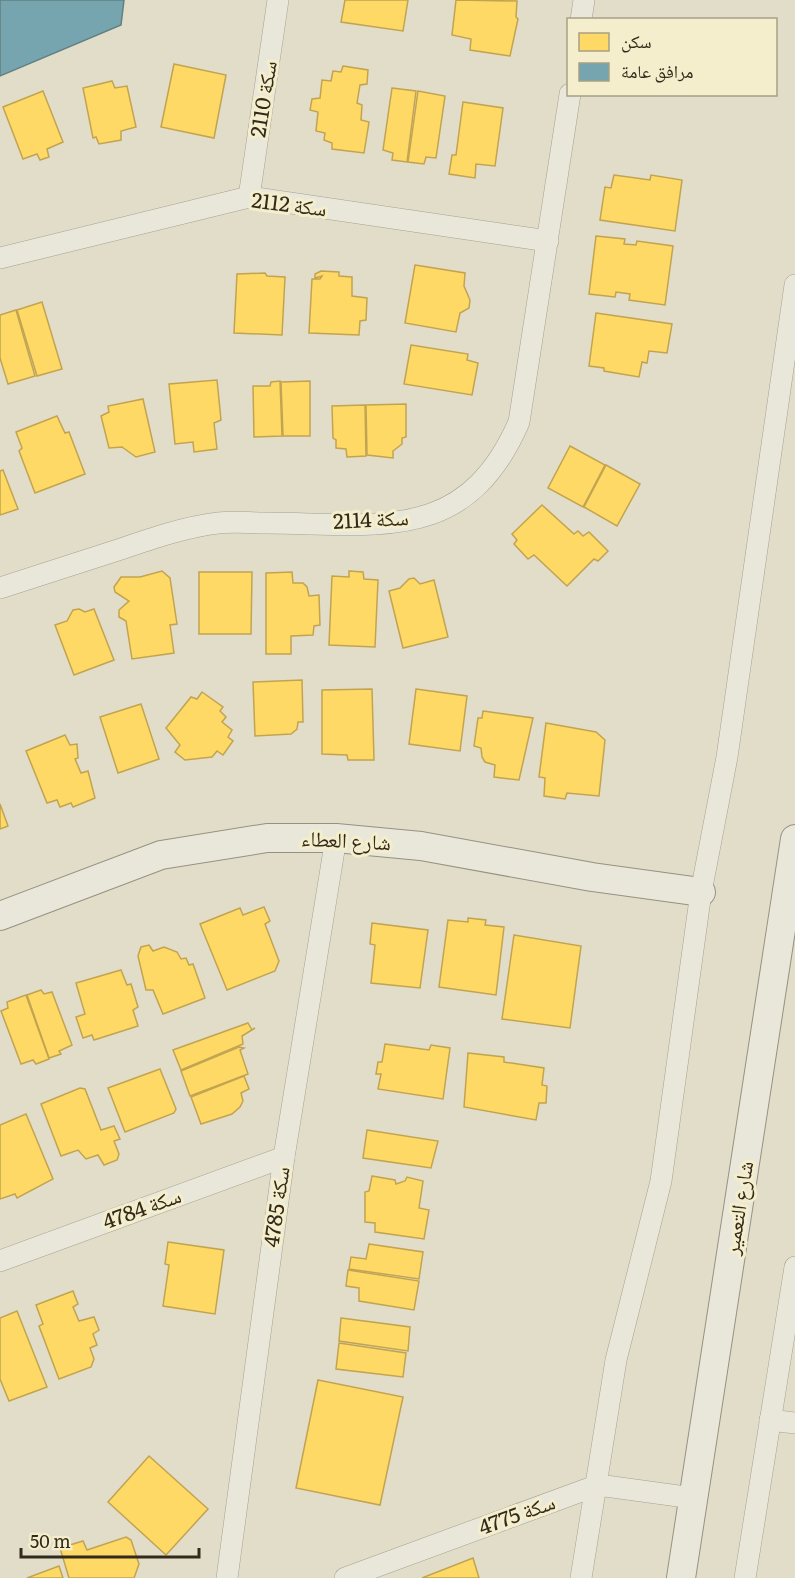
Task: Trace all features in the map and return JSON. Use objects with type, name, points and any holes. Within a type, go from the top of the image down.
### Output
[{"type":"main road","name":"شارع العطاء","points":[[0,916],[162,855],[267,838],[336,838],[421,846],[592,877],[701,892]]},
{"type":"main road","name":"شارع التعمير","points":[[681,1578],[792,879],[795,839]]},
{"type":"street","name":"سكة 2110","points":[[249,197],[278,0]]},
{"type":"street","points":[[581,18],[584,0]]},
{"type":"street","name":"سكة 2114","points":[[0,588],[182,529],[220,523],[396,523],[433,515],[464,499],[490,475],[507,450],[519,422],[570,96]]},
{"type":"street","name":"سكة 2112","points":[[0,258],[249,197],[548,241]]},
{"type":"street","points":[[581,1578],[598,1485],[616,1360],[661,1181],[701,892],[727,757],[795,285]]},
{"type":"street","name":"سكة 4785","points":[[228,1578],[284,1157],[336,838]]},
{"type":"street","name":"سكة 4784","points":[[0,1262],[284,1157]]},
{"type":"street","points":[[745,1578],[795,1267]]},
{"type":"street","points":[[770,1420],[795,1423]]},
{"type":"street","name":"سكة 4775","points":[[345,1578],[598,1485],[693,1498]]},
{"type":"building: سكن","points":[[345,0],[408,0],[403,31],[341,22]]},
{"type":"building: سكن","points":[[456,0],[517,1],[516,17],[518,19],[510,56],[470,50],[471,39],[452,35]]},
{"type":"building: سكن","points":[[174,64],[226,75],[214,138],[161,127]]},
{"type":"building: سكن","points":[[343,66],[368,70],[367,84],[360,85],[357,103],[362,105],[361,120],[369,122],[364,153],[332,149],[332,143],[324,140],[325,133],[316,131],[318,112],[310,110],[312,99],[320,98],[322,80],[331,81],[333,71],[341,72]]},
{"type":"building: سكن","points":[[112,81],[115,88],[127,86],[136,127],[121,131],[121,140],[99,144],[96,137],[93,138],[83,88]]},
{"type":"building: سكن","points":[[392,88],[416,91],[407,162],[392,160],[393,153],[383,150]]},
{"type":"building: سكن","points":[[43,91],[63,142],[47,149],[49,157],[40,160],[37,154],[23,159],[3,107]]},
{"type":"building: سكن","points":[[418,91],[445,96],[436,158],[426,157],[424,164],[408,162]]},
{"type":"building: سكن","points":[[463,102],[503,108],[495,166],[476,164],[475,178],[449,174],[452,155],[456,155]]},
{"type":"building: سكن","points":[[614,175],[650,180],[651,175],[682,180],[675,231],[600,220],[605,187],[611,188]]},
{"type":"building: سكن","points":[[596,236],[625,239],[624,244],[636,245],[637,241],[673,246],[665,305],[629,300],[630,294],[616,292],[615,297],[589,294]]},
{"type":"building: سكن","points":[[415,265],[465,273],[464,286],[470,300],[469,308],[460,313],[456,332],[405,323]]},
{"type":"building: سكن","points":[[321,271],[339,272],[339,276],[352,277],[352,296],[367,298],[366,320],[360,321],[359,335],[309,333],[312,279],[320,279],[322,276],[315,278],[315,274]]},
{"type":"building: سكن","points":[[265,273],[267,276],[285,277],[282,335],[234,333],[237,274]]},
{"type":"building: سكن","points":[[42,302],[62,369],[37,376],[17,310]]},
{"type":"building: سكن","points":[[16,310],[35,376],[8,384],[0,358],[0,315]]},
{"type":"building: سكن","points":[[596,313],[672,324],[667,353],[649,351],[647,363],[642,362],[639,377],[589,366]]},
{"type":"building: سكن","points":[[411,345],[468,354],[467,360],[478,363],[472,395],[404,384]]},
{"type":"building: سكن","points":[[217,380],[221,420],[214,423],[217,449],[194,452],[193,442],[175,444],[169,384]]},
{"type":"building: سكن","points":[[280,381],[282,436],[254,437],[253,386],[270,386],[271,382]]},
{"type":"building: سكن","points":[[310,381],[310,436],[283,436],[281,382]]},
{"type":"building: سكن","points":[[143,399],[155,452],[136,457],[122,447],[109,448],[101,416],[109,412],[108,406]]},
{"type":"building: سكن","points":[[406,404],[406,437],[402,438],[402,444],[393,451],[393,458],[367,455],[366,405]]},
{"type":"building: سكن","points":[[365,405],[366,456],[347,457],[346,449],[336,448],[336,440],[333,438],[332,406]]},
{"type":"building: سكن","points":[[57,416],[65,433],[69,432],[85,474],[35,493],[19,451],[22,448],[16,432]]},
{"type":"building: سكن","points":[[570,446],[605,465],[583,507],[548,488]]},
{"type":"building: سكن","points":[[606,465],[640,484],[617,526],[584,507]]},
{"type":"building: سكن","points":[[3,470],[18,509],[0,515],[0,471]]},
{"type":"building: سكن","points":[[542,505],[574,534],[578,531],[583,536],[589,532],[608,551],[598,561],[594,559],[567,586],[534,555],[528,559],[514,544],[517,540],[512,534]]},
{"type":"building: سكن","points":[[162,571],[170,578],[177,624],[170,625],[174,653],[132,659],[126,621],[119,617],[119,610],[129,601],[115,592],[114,587],[121,577],[140,577]]},
{"type":"building: سكن","points":[[349,571],[363,572],[364,579],[378,580],[375,647],[329,645],[332,576],[349,577]]},
{"type":"building: سكن","points":[[199,572],[252,572],[251,634],[199,634]]},
{"type":"building: سكن","points":[[292,572],[293,583],[303,583],[307,587],[309,596],[319,595],[320,625],[314,626],[313,635],[291,636],[291,654],[266,654],[266,573]]},
{"type":"building: سكن","points":[[414,578],[420,584],[434,580],[448,637],[403,648],[389,591],[400,588],[409,579]]},
{"type":"building: سكن","points":[[79,609],[85,612],[94,609],[114,660],[74,675],[55,625],[67,621],[73,610]]},
{"type":"building: سكن","points":[[302,680],[303,722],[298,722],[297,729],[291,734],[255,736],[253,682]]},
{"type":"building: سكن","points":[[372,689],[374,760],[348,760],[347,755],[322,754],[322,690]]},
{"type":"building: سكن","points":[[416,689],[467,696],[460,751],[409,744]]},
{"type":"building: سكن","points":[[202,692],[223,707],[220,711],[226,717],[222,722],[232,730],[228,737],[233,741],[223,755],[217,751],[212,757],[185,760],[175,752],[180,745],[166,728],[191,697],[197,699]]},
{"type":"building: سكن","points":[[141,704],[159,759],[118,773],[100,717]]},
{"type":"building: سكن","points":[[483,711],[533,718],[519,780],[494,777],[495,765],[485,762],[481,748],[474,746],[478,718],[482,718]]},
{"type":"building: سكن","points":[[546,723],[596,732],[605,740],[599,796],[567,793],[565,799],[544,796],[545,778],[539,777]]},
{"type":"building: سكن","points":[[65,735],[70,745],[77,744],[78,758],[75,759],[81,773],[88,771],[95,798],[73,807],[71,803],[60,807],[57,800],[47,803],[26,751]]},
{"type":"building: سكن","points":[[0,804],[8,826],[0,829]]},
{"type":"building: سكن","points":[[264,907],[270,921],[265,924],[279,961],[275,971],[227,990],[200,924],[240,908],[243,915]]},
{"type":"building: سكن","points":[[468,918],[486,920],[485,925],[504,927],[496,995],[439,987],[448,920],[468,922]]},
{"type":"building: سكن","points":[[372,923],[428,930],[420,988],[371,983],[375,945],[370,944]]},
{"type":"building: سكن","points":[[514,935],[581,946],[570,1028],[502,1019]]},
{"type":"building: سكن","points":[[149,945],[153,951],[164,947],[177,952],[181,959],[186,958],[189,965],[193,964],[205,998],[163,1014],[153,990],[146,990],[138,956],[141,947]]},
{"type":"building: سكن","points":[[121,970],[127,985],[131,984],[138,1007],[133,1010],[138,1026],[94,1040],[92,1035],[83,1038],[76,1017],[85,1014],[76,983]]},
{"type":"building: سكن","points":[[41,990],[44,994],[52,992],[72,1045],[59,1051],[61,1054],[49,1058],[27,995]]},
{"type":"building: سكن","points":[[26,995],[49,1059],[36,1064],[33,1060],[21,1064],[1,1011],[8,1008],[7,1002]]},
{"type":"building: سكن","points":[[248,1023],[252,1030],[242,1036],[243,1044],[181,1070],[173,1050]]},
{"type":"building: سكن","points":[[385,1044],[429,1050],[431,1045],[450,1048],[443,1099],[378,1089],[381,1074],[376,1074],[378,1062],[382,1062]]},
{"type":"building: سكن","points":[[239,1047],[244,1048],[240,1050],[248,1074],[190,1096],[181,1071]]},
{"type":"building: سكن","points":[[468,1053],[504,1057],[504,1062],[544,1068],[542,1085],[547,1086],[546,1103],[539,1103],[536,1120],[464,1107]]},
{"type":"building: سكن","points":[[160,1069],[176,1109],[174,1113],[125,1132],[108,1088]]},
{"type":"building: سكن","points":[[244,1076],[249,1089],[241,1093],[243,1101],[240,1107],[232,1114],[201,1124],[191,1097]]},
{"type":"building: سكن","points":[[80,1088],[85,1089],[101,1130],[114,1126],[120,1139],[114,1141],[119,1154],[117,1160],[104,1165],[98,1155],[86,1159],[78,1150],[61,1156],[41,1104]]},
{"type":"building: سكن","points":[[26,1114],[53,1179],[17,1198],[15,1194],[0,1199],[0,1125]]},
{"type":"building: سكن","points":[[367,1130],[438,1141],[431,1168],[363,1158]]},
{"type":"building: سكن","points":[[372,1176],[395,1180],[396,1184],[405,1181],[407,1177],[423,1181],[419,1208],[429,1210],[424,1239],[375,1232],[375,1223],[365,1222],[365,1192],[369,1191]]},
{"type":"building: سكن","points":[[168,1242],[224,1250],[215,1314],[163,1306],[169,1265],[165,1264]]},
{"type":"building: سكن","points":[[369,1244],[423,1252],[419,1279],[349,1269],[351,1257],[366,1259]]},
{"type":"building: سكن","points":[[348,1270],[419,1281],[414,1310],[359,1301],[359,1288],[346,1286]]},
{"type":"building: سكن","points":[[73,1291],[78,1304],[73,1307],[79,1321],[94,1317],[99,1330],[93,1334],[97,1345],[90,1348],[94,1359],[91,1367],[59,1379],[39,1326],[43,1324],[36,1305]]},
{"type":"building: سكن","points":[[17,1311],[47,1387],[9,1401],[0,1379],[0,1318]]},
{"type":"building: سكن","points":[[341,1318],[410,1327],[408,1351],[339,1341]]},
{"type":"building: سكن","points":[[339,1343],[406,1353],[403,1377],[336,1369]]},
{"type":"building: سكن","points":[[318,1380],[403,1397],[380,1505],[296,1488]]},
{"type":"building: سكن","points":[[149,1456],[208,1509],[166,1555],[108,1502]]},
{"type":"building: سكن","points":[[126,1537],[131,1540],[139,1564],[134,1578],[69,1578],[60,1548],[83,1541],[87,1550]]},
{"type":"building: سكن","points":[[473,1558],[479,1578],[422,1578]]},
{"type":"building: سكن","points":[[59,1566],[63,1578],[27,1578]]},
{"type":"building: مرافق عامة","points":[[0,0],[124,0],[121,25],[0,76]]}]
